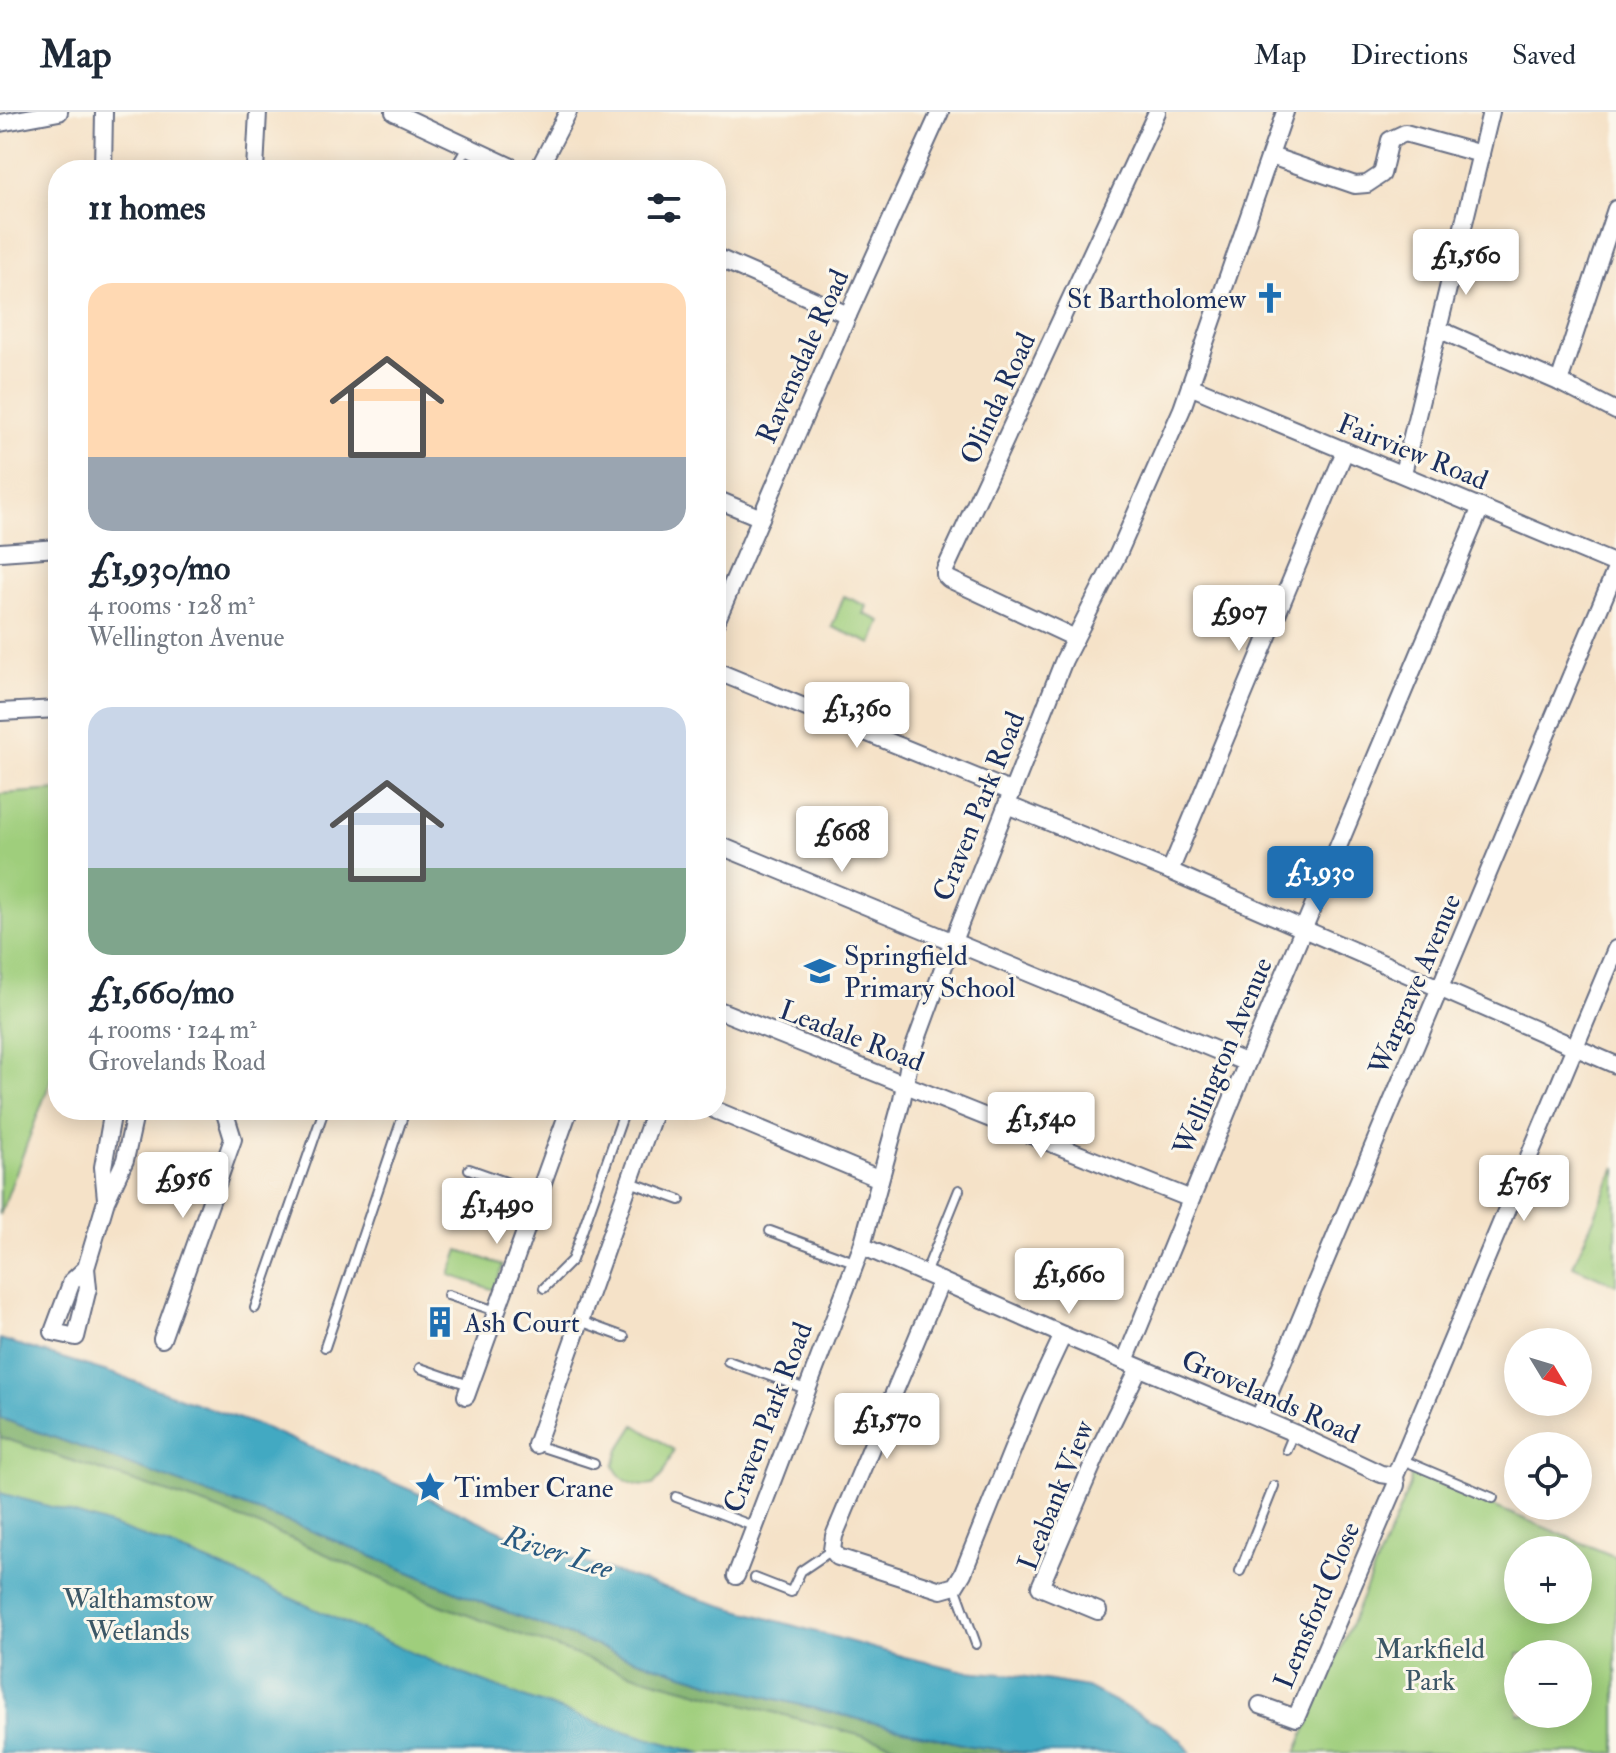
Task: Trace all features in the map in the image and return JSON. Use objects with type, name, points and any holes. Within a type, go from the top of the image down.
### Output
[{"type":"street","points":[[0,123],[59,112]]},
{"type":"street","points":[[103,160],[104,112]]},
{"type":"street","points":[[256,160],[258,112]]},
{"type":"street","points":[[394,112],[497,160]]},
{"type":"street","points":[[543,160],[568,112]]},
{"type":"street","name":"Ravensdale Road","points":[[726,599],[848,315],[940,112]]},
{"type":"street","name":"Olinda Road","points":[[1075,638],[949,579],[945,570],[1157,112]]},
{"type":"street","name":"Craven Park Road","points":[[736,1576],[862,1246],[902,1100],[910,1058],[953,941],[1075,638],[1118,554],[1190,386],[1285,112]]},
{"type":"street","points":[[1403,473],[1491,112]]},
{"type":"street","points":[[1271,156],[1355,185],[1367,184],[1382,174],[1390,140],[1405,133],[1481,154]]},
{"type":"street","points":[[1559,382],[1616,209]]},
{"type":"street","points":[[726,261],[848,315]]},
{"type":"street","points":[[1438,329],[1559,382],[1616,411]]},
{"type":"street","name":"Fairview Road","points":[[1190,386],[1403,473],[1616,566]]},
{"type":"street","points":[[1170,871],[1345,451]]},
{"type":"street","points":[[726,503],[761,518]]},
{"type":"street","name":"Wellington Avenue","points":[[1132,1364],[1191,1199],[1481,507]]},
{"type":"street","points":[[0,552],[48,549]]},
{"type":"street","name":"Wargrave Avenue","points":[[1259,1418],[1616,566]]},
{"type":"street","points":[[726,675],[1616,1065]]},
{"type":"street","points":[[0,712],[48,710]]},
{"type":"street","points":[[726,848],[1247,1063]]},
{"type":"street","points":[[1395,1476],[1616,949]]},
{"type":"street","name":"Leadale Road","points":[[726,1013],[1191,1199]]},
{"type":"street","points":[[726,1115],[880,1179]]},
{"type":"street","points":[[106,1201],[103,1167],[111,1120]]},
{"type":"street","points":[[86,1268],[106,1201],[125,1160],[134,1120]]},
{"type":"street","points":[[162,1339],[233,1139],[227,1120]]},
{"type":"street","points":[[468,1390],[565,1120]]},
{"type":"street","points":[[536,1445],[651,1120]]},
{"type":"street","name":"Grovelands Road","points":[[862,1246],[1294,1433],[1381,1474],[1395,1476]]},
{"type":"street","points":[[941,1281],[834,1536],[832,1550],[838,1557],[941,1590],[959,1580],[1032,1401],[1063,1335]]},
{"type":"street","name":"Leabank View","points":[[1098,1611],[1040,1587],[1132,1364]]},
{"type":"street","name":"Lemsford Close","points":[[1260,1705],[1296,1718],[1396,1485],[1395,1476]]},
{"type":"lane","points":[[459,160],[467,146]]},
{"type":"lane","points":[[255,1308],[321,1120]]},
{"type":"lane","points":[[325,1347],[402,1120]]},
{"type":"lane","points":[[544,1288],[572,1260],[621,1120]]},
{"type":"lane","points":[[469,1169],[537,1193]]},
{"type":"lane","points":[[629,1182],[680,1200]]},
{"type":"lane","points":[[925,1274],[959,1190]]},
{"type":"lane","points":[[770,1231],[854,1262]]},
{"type":"lane","points":[[448,1295],[496,1311]]},
{"type":"lane","points":[[580,1321],[624,1337]]},
{"type":"lane","points":[[728,1361],[806,1389]]},
{"type":"lane","points":[[420,1368],[468,1390]]},
{"type":"lane","points":[[1287,1450],[1294,1433]]},
{"type":"lane","points":[[536,1445],[594,1464]]},
{"type":"lane","points":[[1403,1460],[1493,1498]]},
{"type":"lane","points":[[1240,1571],[1274,1486]]},
{"type":"lane","points":[[676,1497],[753,1526]]},
{"type":"lane","points":[[755,1578],[791,1592],[801,1571],[832,1550]]},
{"type":"lane","points":[[959,1580],[976,1644]]},
{"type":"green space","points":[[844,596],[867,606],[864,614],[881,621],[872,644],[832,627]]},
{"type":"green space","points":[[48,791],[48,1088],[0,1215],[0,794]]},
{"type":"green space","points":[[1616,1167],[1616,1285],[1573,1266]]},
{"type":"green space","points":[[459,1250],[503,1265],[494,1290],[450,1275]]},
{"type":"green space","name":"Walthamstow Wetlands","points":[[0,1418],[307,1529],[970,1746],[1029,1753],[0,1753]]},
{"type":"green space","points":[[0,1418],[307,1529],[478,1601],[618,1654],[722,1686],[970,1746],[1029,1753],[925,1753],[617,1670],[435,1603],[292,1539],[208,1506],[0,1437]]},
{"type":"green space","points":[[635,1425],[674,1450],[663,1474],[653,1485],[629,1482],[620,1476],[614,1466],[619,1450]]},
{"type":"green space","name":"Markfield Park","points":[[1411,1472],[1504,1511],[1504,1520],[1527,1520],[1565,1536],[1504,1536],[1504,1624],[1592,1624],[1592,1547],[1616,1557],[1616,1753],[1296,1753],[1410,1485]]},
{"type":"water","points":[[0,1339],[114,1374],[265,1428],[541,1549],[699,1599],[905,1657],[965,1671],[1015,1675],[1087,1687],[1162,1726],[1181,1740],[1191,1753],[1029,1753],[970,1746],[722,1686],[618,1654],[478,1601],[307,1529],[0,1418]]},
{"type":"water","points":[[0,1493],[149,1538],[483,1682],[607,1726],[701,1753],[0,1753]]},
{"type":"place","name":"St Bartholomew","points":[[1270,298]]},
{"type":"place","name":"Springfield Primary School","points":[[820,971]]},
{"type":"place","name":"Ash Court","points":[[440,1322]]},
{"type":"place","name":"Timber Crane","points":[[430,1487]]},
{"type":"water label","name":"River Lee","points":[[558,1552]]}]
